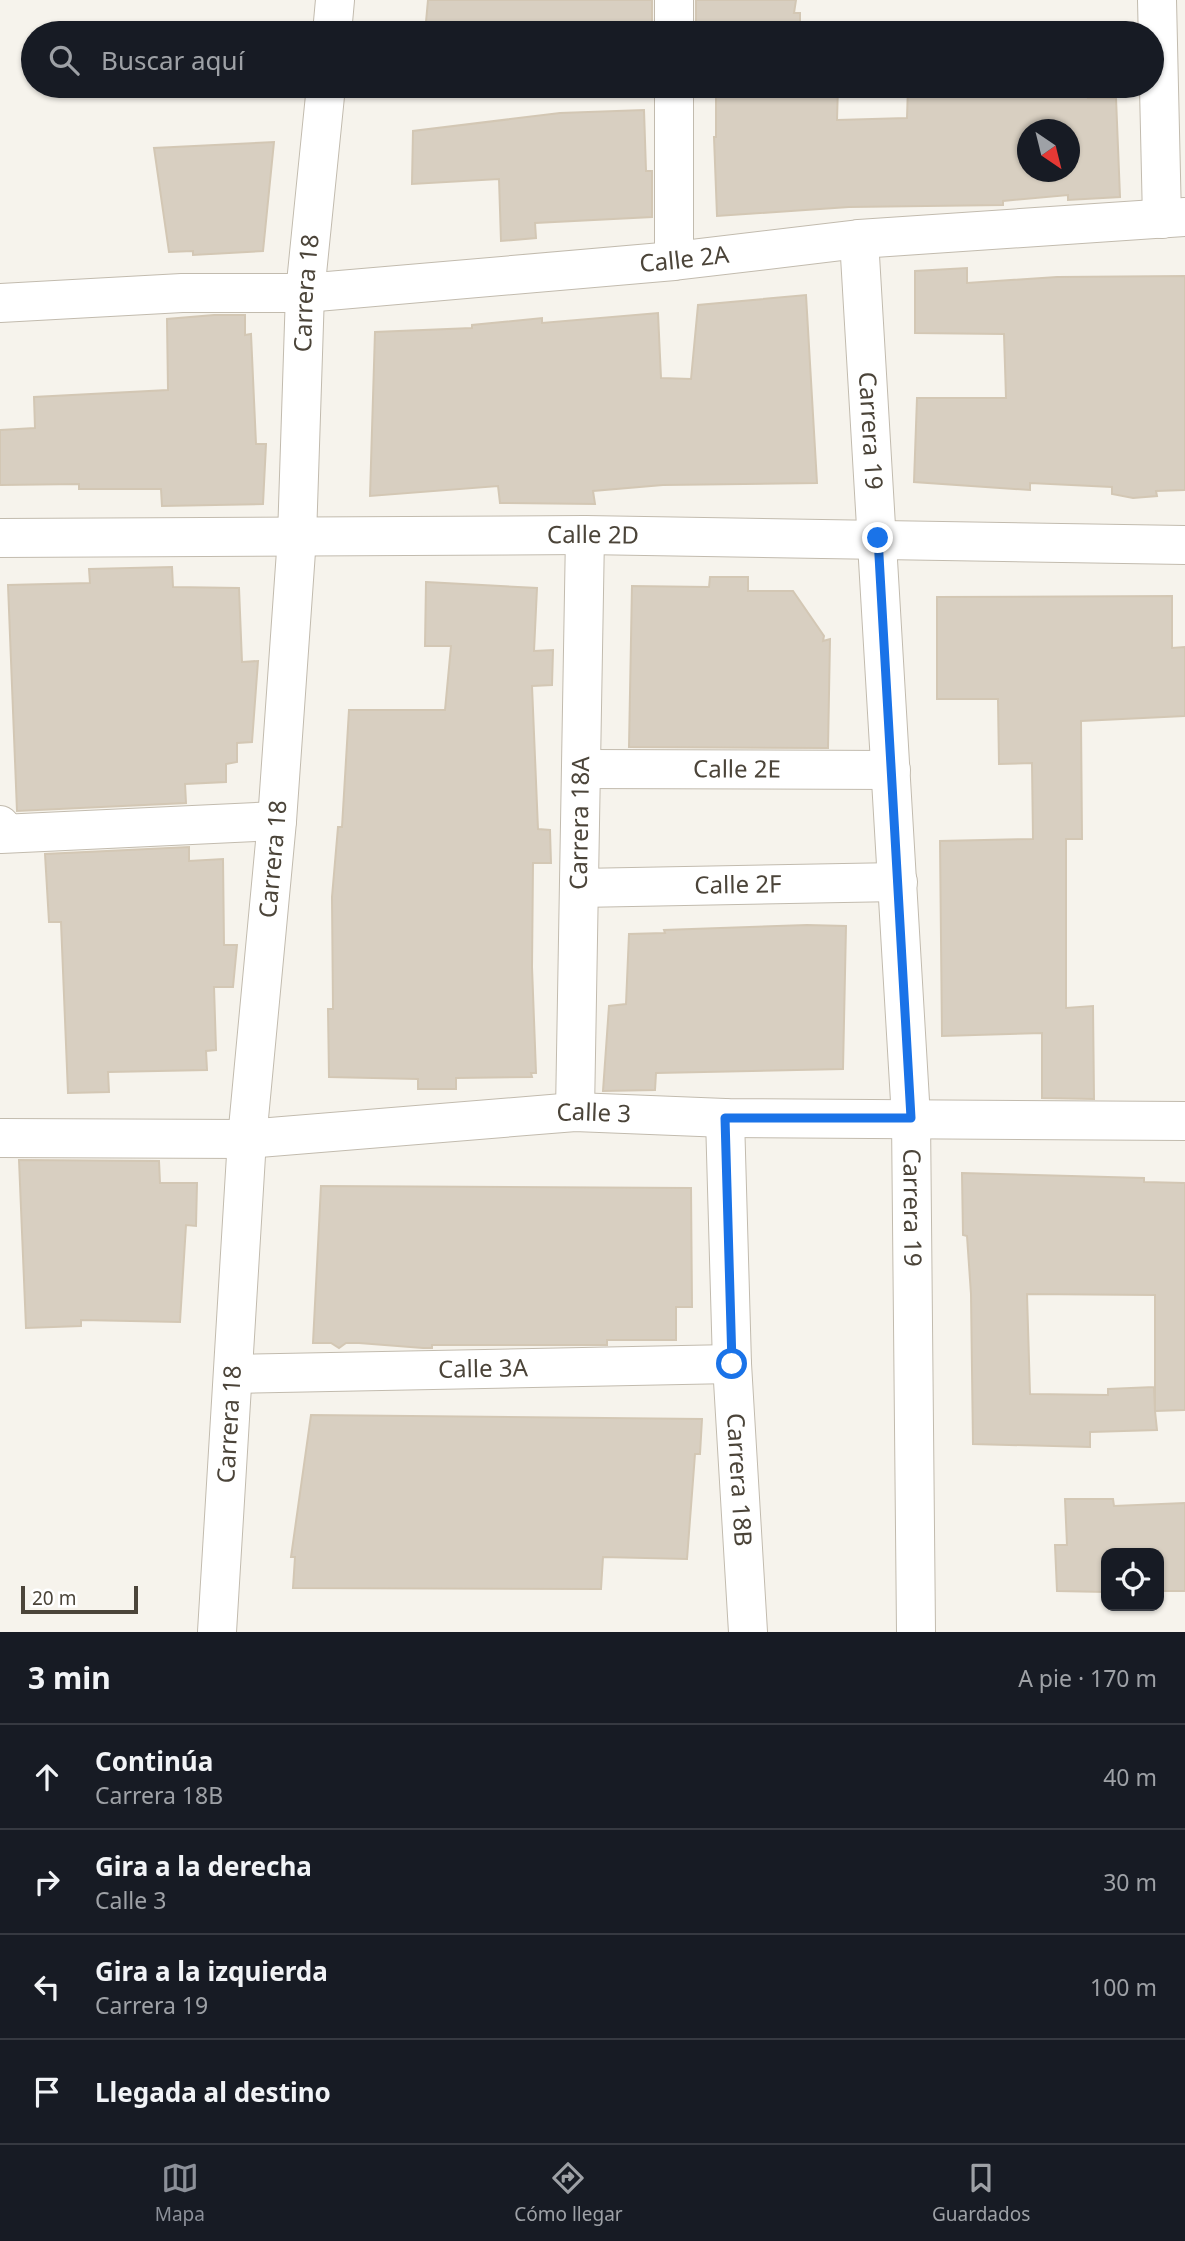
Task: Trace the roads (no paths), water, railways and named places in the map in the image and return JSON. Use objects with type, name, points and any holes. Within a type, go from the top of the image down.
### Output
[{"type":"street","points":[[333,21],[335,0]]},
{"type":"street","points":[[674,0],[674,21]]},
{"type":"street","points":[[1157,0],[1159,21]]},
{"type":"street","points":[[1164,95],[1173,218]]},
{"type":"street","name":"Carrera 18","points":[[217,1632],[247,1139],[277,821],[297,537],[305,293],[325,98]]},
{"type":"street","points":[[674,98],[674,261]]},
{"type":"street","name":"Calle 2A","points":[[0,303],[182,293],[305,293],[674,261],[859,239],[1173,218]]},
{"type":"street","name":"Carrera 19","points":[[859,239],[911,1118],[915,1632]]},
{"type":"street","name":"Calle 2D","points":[[0,538],[585,535],[1185,545]]},
{"type":"street","name":"Carrera 18A","points":[[575,1112],[585,535]]},
{"type":"street","name":"Calle 2E","points":[[581,769],[891,769]]},
{"type":"street","points":[[0,825],[1,834],[277,821]]},
{"type":"street","name":"Calle 2F","points":[[579,888],[898,881]]},
{"type":"street","name":"Calle 3","points":[[2,1138],[247,1139],[575,1112],[725,1118],[1185,1121]]},
{"type":"street","name":"Carrera 18B","points":[[725,1118],[732,1364],[748,1632]]},
{"type":"street","name":"Calle 3A","points":[[233,1374],[732,1364]]}]
